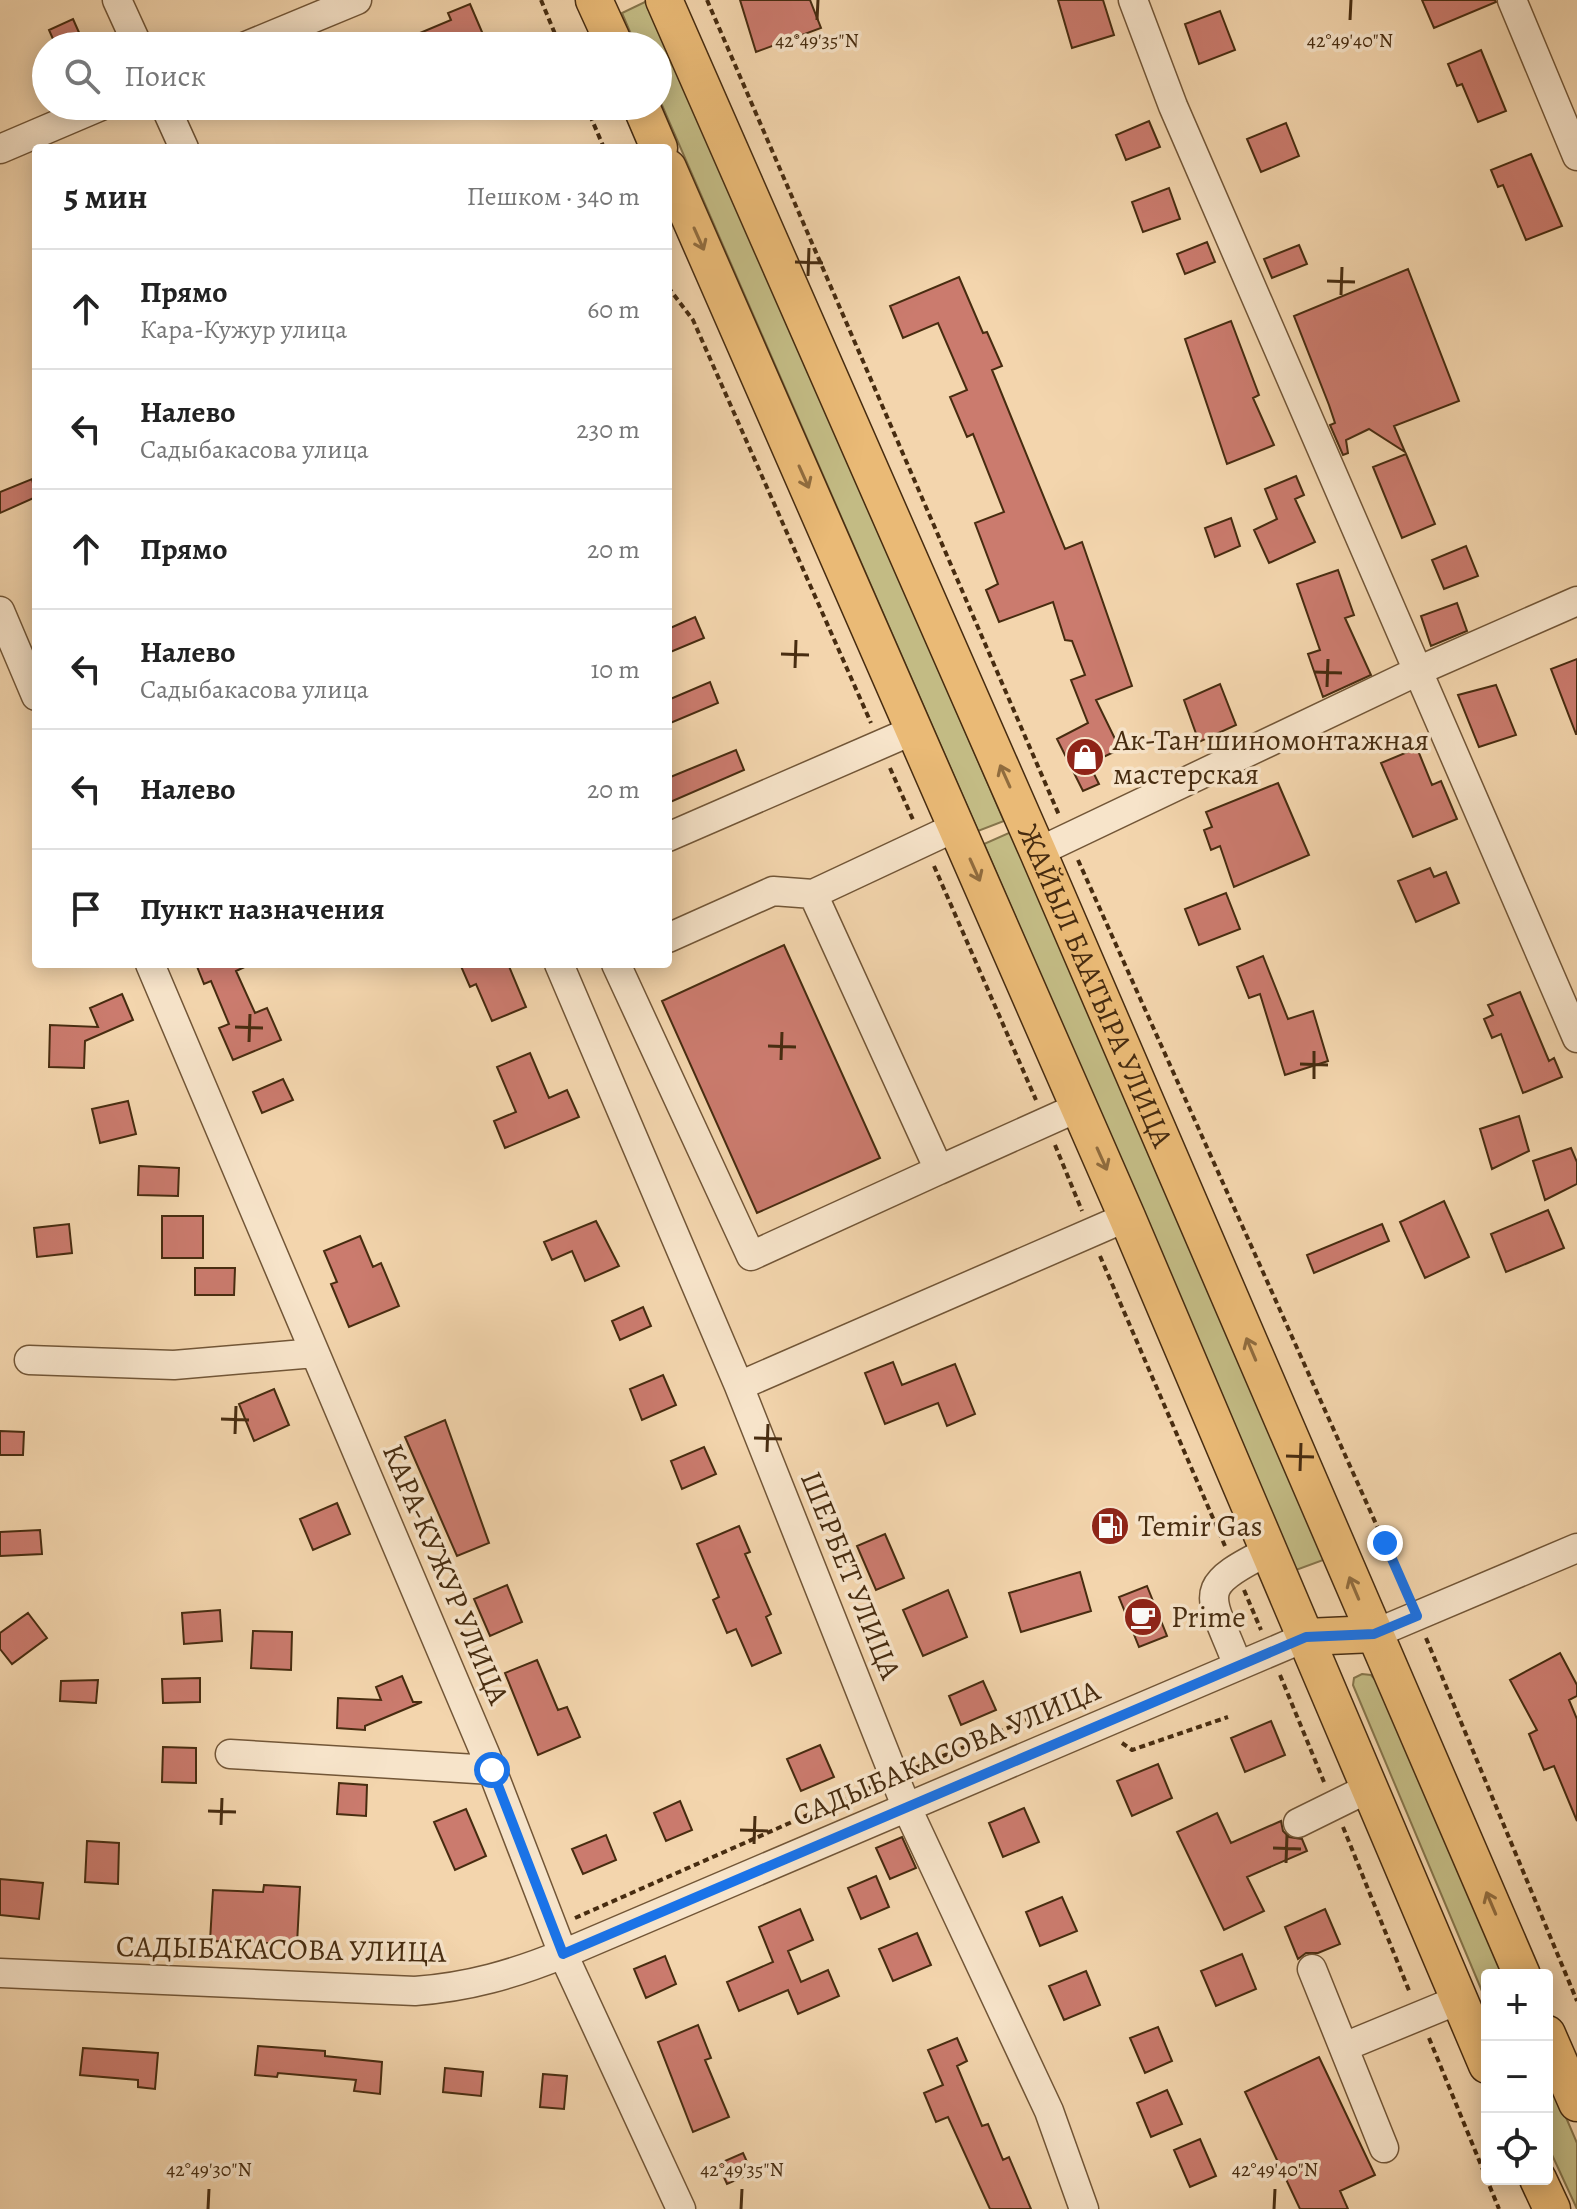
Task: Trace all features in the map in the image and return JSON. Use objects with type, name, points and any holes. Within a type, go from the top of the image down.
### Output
[{"type":"main road","points":[[594,0],[609,32]]},
{"type":"main road","name":"ЖАЙЫЛ БААТЫРА УЛИЦА","points":[[664,0],[1053,845],[1374,1634],[1519,1969]]},
{"type":"main road","points":[[647,120],[657,144]]},
{"type":"main road","name":"ЖАЙЫЛ БААТЫРА УЛИЦА","points":[[672,177],[1127,1217],[1481,2052]]},
{"type":"main road","points":[[1306,1637],[1374,1634]]},
{"type":"main road","points":[[1550,2041],[1577,2103]]},
{"type":"main road","points":[[1541,2185],[1552,2209]]},
{"type":"street","points":[[117,0],[132,32]]},
{"type":"street","points":[[280,32],[357,0]]},
{"type":"street","points":[[1133,0],[1173,106],[1577,1038]]},
{"type":"street","points":[[1512,0],[1577,156]]},
{"type":"street","points":[[0,149],[68,120]]},
{"type":"street","points":[[171,120],[182,144]]},
{"type":"street","points":[[1053,845],[1420,670],[1577,601]]},
{"type":"street","points":[[0,611],[32,687]]},
{"type":"street","points":[[672,835],[914,730]]},
{"type":"street","points":[[672,936],[773,891],[813,894],[956,827]]},
{"type":"street","points":[[813,894],[939,1170]]},
{"type":"street","name":"КАРА-КУЖУР УЛИЦА","points":[[152,968],[492,1770],[563,1954],[681,2209]]},
{"type":"street","name":"ШЕРБЕТ УЛИЦА","points":[[561,968],[739,1386],[906,1806],[1049,2111],[1084,2209]]},
{"type":"street","points":[[618,968],[751,1256],[1079,1107]]},
{"type":"street","points":[[739,1386],[1127,1217]]},
{"type":"street","points":[[29,1360],[174,1365],[315,1353]]},
{"type":"street","points":[[1374,1634],[1577,1548]]},
{"type":"street","points":[[1238,1666],[1213,1598],[1215,1586],[1235,1568],[1269,1551]]},
{"type":"street","name":"САДЫБАКАСОВА УЛИЦА","points":[[0,1973],[415,1991],[465,1987],[510,1975],[563,1954],[1306,1637]]},
{"type":"street","points":[[230,1754],[492,1770]]},
{"type":"street","points":[[1298,1823],[1371,1787]]},
{"type":"street","points":[[1312,1969],[1384,2148]]},
{"type":"street","points":[[1344,2047],[1458,2000]]},
{"type":"path","points":[[541,0],[554,32]]},
{"type":"path","points":[[707,0],[1053,845],[1417,1616],[1577,2001]]},
{"type":"path","points":[[592,120],[602,144]]},
{"type":"path","points":[[910,1770],[1038,1715]]},
{"type":"path","points":[[573,1919],[881,1783]]},
{"type":"shaded area","points":[[649,0],[663,32],[630,32],[622,13]]},
{"type":"shaded area","points":[[672,53],[1004,821],[978,831],[668,120],[672,120]]},
{"type":"shaded area","points":[[1011,832],[1326,1559],[1296,1570],[984,844]]},
{"type":"shaded area","points":[[1362,1674],[1371,1675],[1378,1683],[1501,1969],[1481,1969],[1481,1989],[1353,1685],[1354,1678]]},
{"type":"shaded area","points":[[1553,2087],[1577,2143],[1577,2209],[1553,2157]]},
{"type":"building","points":[[740,0],[810,0],[821,28],[756,52]]},
{"type":"building","points":[[1058,0],[1103,0],[1114,35],[1072,48]]},
{"type":"building","points":[[1422,0],[1495,0],[1496,2],[1434,28]]},
{"type":"building","points":[[470,4],[482,32],[422,32],[451,20],[448,13]]},
{"type":"building","points":[[1220,11],[1235,50],[1199,64],[1185,24]]},
{"type":"building","points":[[73,19],[79,32],[50,32]]},
{"type":"building","points":[[1481,50],[1506,111],[1478,122],[1462,84],[1457,86],[1448,64]]},
{"type":"building","points":[[1149,121],[1160,147],[1126,160],[1116,135]]},
{"type":"building","points":[[1286,123],[1299,156],[1261,172],[1247,139]]},
{"type":"building","points":[[1531,154],[1562,226],[1526,240],[1503,185],[1498,187],[1491,170]]},
{"type":"building","points":[[1169,188],[1180,219],[1143,232],[1132,202]]},
{"type":"building","points":[[1207,242],[1215,262],[1185,274],[1177,254]]},
{"type":"building","points":[[1299,245],[1307,264],[1272,278],[1264,259]]},
{"type":"building","points":[[1408,269],[1459,401],[1394,426],[1405,452],[1369,429],[1346,440],[1348,453],[1343,455],[1330,425],[1335,423],[1329,405],[1294,316]]},
{"type":"building","points":[[959,277],[983,333],[987,332],[1002,366],[992,370],[1065,549],[1082,542],[1132,686],[1096,700],[1120,749],[1089,764],[1099,784],[1083,791],[1057,739],[1088,723],[1071,680],[1085,675],[1072,641],[1065,640],[1053,602],[999,622],[986,590],[998,584],[975,523],[1004,512],[973,434],[967,437],[950,397],[967,390],[938,323],[903,338],[890,306]]},
{"type":"building","points":[[1231,321],[1259,395],[1253,398],[1274,445],[1227,464],[1185,339]]},
{"type":"building","points":[[1406,454],[1435,524],[1402,538],[1373,467]]},
{"type":"building","points":[[1296,476],[1304,495],[1295,499],[1315,542],[1269,563],[1254,530],[1277,519],[1265,489]]},
{"type":"building","points":[[32,479],[32,499],[0,513],[0,492]]},
{"type":"building","points":[[1231,518],[1240,546],[1215,557],[1205,528]]},
{"type":"building","points":[[1466,546],[1478,576],[1444,589],[1432,560]]},
{"type":"building","points":[[1338,570],[1354,615],[1345,618],[1371,675],[1323,697],[1308,654],[1320,650],[1297,584]]},
{"type":"building","points":[[1457,603],[1467,631],[1431,646],[1421,616]]},
{"type":"building","points":[[695,617],[704,638],[672,651],[672,627]]},
{"type":"building","points":[[1577,659],[1577,734],[1576,734],[1551,669]]},
{"type":"building","points":[[710,682],[718,703],[672,722],[672,698]]},
{"type":"building","points":[[1220,684],[1236,725],[1199,742],[1184,700]]},
{"type":"building","points":[[1496,685],[1516,735],[1479,747],[1458,695]]},
{"type":"building","points":[[1417,748],[1432,785],[1441,781],[1457,819],[1413,837],[1381,763]]},
{"type":"building","points":[[736,750],[744,770],[672,801],[672,776]]},
{"type":"building","points":[[1278,783],[1309,855],[1234,887],[1220,846],[1211,850],[1204,830],[1212,827],[1206,812]]},
{"type":"building","points":[[1430,868],[1434,877],[1446,872],[1459,903],[1416,922],[1398,881]]},
{"type":"building","points":[[1226,893],[1240,929],[1199,945],[1185,909]]},
{"type":"building","points":[[784,945],[880,1158],[757,1213],[662,1001]]},
{"type":"building","points":[[1263,956],[1288,1019],[1313,1011],[1328,1061],[1285,1075],[1260,994],[1249,998],[1237,967]]},
{"type":"building","points":[[198,968],[242,968],[236,971],[255,1013],[267,1008],[281,1040],[233,1060],[219,1028],[229,1024],[211,981],[204,984]]},
{"type":"building","points":[[462,968],[510,968],[526,1007],[492,1021],[476,984],[470,987]]},
{"type":"building","points":[[1520,992],[1549,1061],[1554,1058],[1562,1077],[1523,1093],[1501,1034],[1492,1038],[1484,1019],[1493,1015],[1488,1005]]},
{"type":"building","points":[[122,994],[133,1020],[85,1041],[84,1068],[49,1067],[50,1025],[98,1027],[90,1008]]},
{"type":"building","points":[[530,1053],[549,1098],[567,1090],[579,1117],[505,1148],[494,1121],[516,1112],[497,1067]]},
{"type":"building","points":[[283,1079],[293,1100],[262,1113],[253,1092]]},
{"type":"building","points":[[128,1101],[136,1134],[100,1143],[92,1109]]},
{"type":"building","points":[[1519,1116],[1529,1151],[1492,1169],[1480,1129]]},
{"type":"building","points":[[1571,1148],[1577,1162],[1577,1184],[1545,1200],[1533,1161]]},
{"type":"building","points":[[139,1166],[179,1168],[178,1196],[138,1195]]},
{"type":"building","points":[[1444,1201],[1469,1257],[1425,1278],[1400,1222]]},
{"type":"building","points":[[1548,1210],[1564,1248],[1506,1272],[1491,1234]]},
{"type":"building","points":[[162,1216],[203,1216],[203,1258],[162,1258]]},
{"type":"building","points":[[596,1221],[619,1266],[585,1281],[572,1251],[552,1260],[544,1242]]},
{"type":"building","points":[[69,1224],[72,1253],[37,1257],[34,1228]]},
{"type":"building","points":[[1382,1224],[1389,1241],[1314,1273],[1307,1255]]},
{"type":"building","points":[[360,1236],[373,1267],[381,1263],[399,1306],[349,1327],[331,1284],[337,1282],[324,1251]]},
{"type":"building","points":[[195,1268],[235,1268],[234,1295],[195,1295]]},
{"type":"building","points":[[643,1307],[651,1326],[620,1340],[612,1321]]},
{"type":"building","points":[[893,1362],[902,1385],[955,1364],[975,1414],[947,1426],[938,1403],[885,1424],[865,1373]]},
{"type":"building","points":[[663,1375],[676,1405],[642,1420],[630,1389]]},
{"type":"building","points":[[274,1389],[289,1425],[254,1441],[239,1404]]},
{"type":"building","points":[[445,1420],[489,1543],[457,1556],[405,1437]]},
{"type":"building","points":[[0,1431],[24,1432],[23,1455],[0,1455]]},
{"type":"building","points":[[704,1447],[716,1474],[682,1489],[671,1461]]},
{"type":"building","points":[[337,1503],[350,1534],[313,1550],[300,1519]]},
{"type":"building","points":[[739,1526],[750,1552],[745,1554],[771,1614],[766,1617],[781,1653],[752,1666],[736,1629],[727,1633],[713,1600],[719,1597],[697,1544]]},
{"type":"building","points":[[40,1530],[42,1554],[0,1556],[0,1532]]},
{"type":"building","points":[[885,1534],[904,1578],[876,1590],[857,1546]]},
{"type":"building","points":[[1080,1572],[1091,1611],[1021,1632],[1009,1593]]},
{"type":"building","points":[[507,1585],[522,1622],[490,1636],[474,1599]]},
{"type":"building","name":"Prime","points":[[1147,1586],[1167,1636],[1139,1647],[1119,1597]]},
{"type":"building","points":[[948,1590],[967,1637],[923,1656],[903,1610]]},
{"type":"building","points":[[220,1610],[222,1641],[184,1644],[182,1613]]},
{"type":"building","points":[[28,1613],[47,1638],[12,1664],[0,1649],[0,1633]]},
{"type":"building","points":[[253,1631],[292,1632],[291,1670],[251,1668]]},
{"type":"building","points":[[1560,1653],[1577,1685],[1577,1696],[1569,1700],[1577,1719],[1577,1821],[1554,1766],[1544,1770],[1529,1734],[1537,1730],[1510,1680]]},
{"type":"building","points":[[537,1660],[558,1710],[567,1707],[580,1737],[538,1755],[505,1673]]},
{"type":"building","points":[[402,1676],[413,1702],[422,1702],[365,1726],[365,1730],[337,1728],[338,1698],[381,1700],[376,1687]]},
{"type":"building","points":[[200,1678],[200,1702],[163,1703],[162,1679]]},
{"type":"building","points":[[98,1680],[96,1703],[60,1701],[61,1681]]},
{"type":"building","points":[[983,1681],[996,1710],[961,1725],[949,1696]]},
{"type":"building","points":[[1271,1721],[1285,1755],[1245,1772],[1231,1738]]},
{"type":"building","points":[[820,1745],[834,1777],[801,1791],[787,1759]]},
{"type":"building","points":[[163,1747],[196,1748],[196,1783],[162,1782]]},
{"type":"building","points":[[1158,1764],[1172,1798],[1132,1816],[1117,1781]]},
{"type":"building","points":[[339,1783],[367,1785],[366,1816],[337,1814]]},
{"type":"building","points":[[680,1801],[692,1830],[666,1841],[654,1813]]},
{"type":"building","points":[[1024,1808],[1039,1842],[1003,1857],[989,1823]]},
{"type":"building","points":[[466,1809],[486,1856],[455,1870],[434,1822]]},
{"type":"building","points":[[1217,1813],[1231,1843],[1281,1821],[1283,1831],[1289,1837],[1302,1839],[1307,1851],[1247,1877],[1264,1911],[1224,1930],[1177,1832]]},
{"type":"building","points":[[606,1835],[616,1860],[583,1874],[572,1849]]},
{"type":"building","points":[[902,1837],[916,1868],[890,1879],[876,1848]]},
{"type":"building","points":[[87,1841],[119,1843],[118,1884],[85,1882]]},
{"type":"building","points":[[876,1876],[889,1907],[861,1919],[848,1888]]},
{"type":"building","points":[[0,1879],[43,1883],[39,1919],[0,1915]]},
{"type":"building","points":[[264,1885],[300,1887],[297,1944],[210,1941],[213,1890],[263,1892]]},
{"type":"building","points":[[1062,1897],[1077,1931],[1040,1946],[1026,1912]]},
{"type":"building","points":[[800,1909],[813,1940],[788,1951],[801,1982],[828,1970],[839,1996],[798,2014],[788,1990],[739,2011],[727,1982],[773,1962],[759,1927]]},
{"type":"building","points":[[1325,1909],[1340,1944],[1318,1953],[1306,1953],[1298,1959],[1285,1927]]},
{"type":"building","points":[[917,1933],[931,1965],[893,1981],[879,1949]]},
{"type":"building","points":[[1242,1954],[1256,1989],[1216,2006],[1201,1971]]},
{"type":"building","points":[[665,1956],[676,1984],[646,1998],[634,1969]]},
{"type":"building","points":[[1086,1971],[1100,2005],[1064,2020],[1049,1986]]},
{"type":"building","points":[[698,2025],[711,2058],[705,2060],[729,2117],[693,2132],[658,2042]]},
{"type":"building","points":[[1158,2027],[1172,2061],[1145,2073],[1130,2038]]},
{"type":"building","points":[[957,2038],[967,2061],[957,2066],[982,2126],[988,2124],[1003,2160],[1009,2157],[1031,2209],[990,2209],[948,2117],[936,2122],[924,2093],[943,2085],[928,2050]]},
{"type":"building","points":[[258,2046],[325,2051],[325,2056],[382,2062],[380,2094],[354,2091],[356,2080],[278,2073],[277,2077],[255,2075]]},
{"type":"building","points":[[83,2048],[158,2053],[155,2089],[138,2087],[138,2080],[80,2075]]},
{"type":"building","points":[[1319,2057],[1375,2175],[1340,2191],[1348,2209],[1300,2209],[1245,2092]]},
{"type":"building","points":[[445,2068],[483,2072],[481,2096],[443,2092]]},
{"type":"building","points":[[543,2074],[567,2076],[564,2109],[540,2107]]},
{"type":"building","points":[[1167,2090],[1182,2124],[1151,2137],[1137,2103]]},
{"type":"building","points":[[1200,2139],[1216,2176],[1190,2187],[1174,2150]]},
{"type":"building","points":[[743,2153],[752,2173],[727,2184],[718,2164]]},
{"type":"place","name":"Ак-Тан шиномонтажная мастерская","points":[[1085,757]]},
{"type":"place","name":"Temir Gas","points":[[1110,1526]]},
{"type":"place","name":"Prime","points":[[1143,1617]]},
{"type":"route","points":[[492,1770],[563,1954],[1306,1637],[1374,1634],[1417,1616],[1385,1543]]}]
